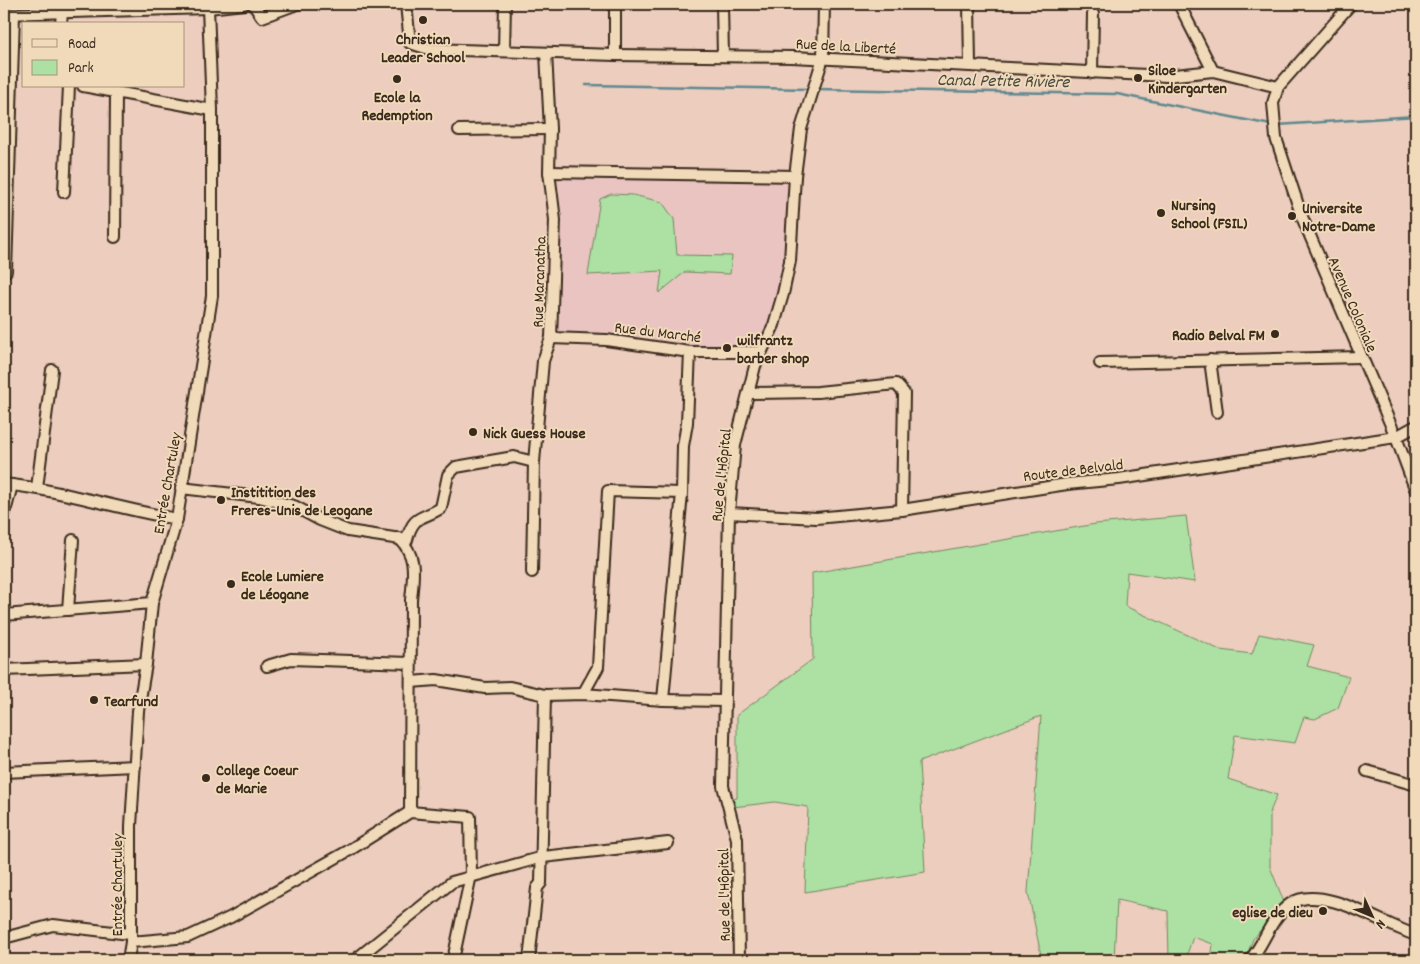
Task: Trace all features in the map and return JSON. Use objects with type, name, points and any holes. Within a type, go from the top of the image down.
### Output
[{"type":"street","points":[[6,271],[9,14],[62,12],[112,7],[208,8],[244,4]]},
{"type":"street","points":[[253,4],[262,17],[297,4]]},
{"type":"street","name":"Rue de la Liberté","points":[[406,4],[410,43],[429,49],[615,55],[822,58],[1166,76],[1213,71],[1278,87]]},
{"type":"street","points":[[504,51],[505,4]]},
{"type":"street","points":[[615,4],[615,55]]},
{"type":"street","points":[[722,4],[723,56]]},
{"type":"street","name":"Rue de l'Hôpital","points":[[739,960],[737,839],[723,786],[729,513],[735,445],[755,366],[776,318],[790,261],[795,176],[801,129],[822,58],[824,4]]},
{"type":"street","points":[[969,4],[970,65]]},
{"type":"street","points":[[1179,4],[1213,71]]},
{"type":"street","name":"Avenue Coloniale","points":[[1351,4],[1278,87],[1273,103],[1273,119],[1276,138],[1302,217],[1396,437],[1416,491]]},
{"type":"street","name":"Entrée Chartuley","points":[[128,960],[130,938],[131,826],[138,711],[146,664],[152,602],[177,519],[212,296],[212,110],[208,8]]},
{"type":"street","points":[[61,22],[62,12]]},
{"type":"street","points":[[1092,73],[1093,14]]},
{"type":"street","name":"Rue Maranatha","points":[[532,572],[534,462],[542,361],[551,338],[555,220],[549,172],[550,129],[546,53]]},
{"type":"street","points":[[64,192],[69,88]]},
{"type":"street","points":[[94,88],[212,110]]},
{"type":"street","points":[[115,237],[116,92]]},
{"type":"street","points":[[459,130],[550,129]]},
{"type":"street","points":[[549,172],[795,176]]},
{"type":"street","name":"Rue du Marché","points":[[551,338],[606,340],[690,352],[761,352]]},
{"type":"street","points":[[663,700],[682,493],[690,352]]},
{"type":"street","points":[[1100,363],[1361,358]]},
{"type":"street","points":[[1210,360],[1217,412]]},
{"type":"street","points":[[37,488],[52,370]]},
{"type":"street","points":[[749,393],[818,392],[896,384],[904,392],[902,510]]},
{"type":"street","name":"Route de Belvald","points":[[729,513],[816,518],[902,510],[1067,484],[1119,479],[1396,437],[1416,426]]},
{"type":"street","points":[[182,488],[259,497],[294,506],[320,520],[348,531],[408,540],[410,526],[414,521],[441,508],[448,476],[456,467],[514,457],[534,462]]},
{"type":"street","points":[[4,516],[8,485],[37,488],[129,511],[177,519]]},
{"type":"street","points":[[583,694],[598,667],[608,491],[682,493]]},
{"type":"street","points":[[399,538],[410,549],[414,571],[410,663],[410,812]]},
{"type":"street","points":[[68,610],[73,540]]},
{"type":"street","points":[[4,616],[152,602]]},
{"type":"street","points":[[267,666],[291,659],[410,663]]},
{"type":"street","points":[[4,670],[146,664]]},
{"type":"street","points":[[411,682],[436,680],[485,688],[510,687],[545,695],[583,694],[663,700],[725,701]]},
{"type":"street","points":[[530,960],[536,888],[541,882],[543,857],[545,695]]},
{"type":"street","points":[[4,772],[135,766]]},
{"type":"street","points":[[1367,770],[1416,785]]},
{"type":"street","points":[[4,938],[53,924],[130,938],[188,937],[231,917],[348,851],[410,812],[470,817],[471,875],[453,960]]},
{"type":"street","points":[[354,960],[452,882],[471,875],[543,857],[668,844]]},
{"type":"street","points":[[1250,960],[1257,952],[1273,922],[1290,904],[1308,897],[1335,902],[1371,915],[1397,929],[1416,935]]},
{"type":"shaded area","points":[[554,177],[788,178],[785,256],[780,288],[769,323],[760,339],[743,347],[693,345],[610,333],[553,333]]},
{"type":"green space","points":[[611,194],[633,195],[662,202],[674,219],[677,255],[732,256],[730,274],[685,272],[659,293],[662,271],[588,275],[600,199]]},
{"type":"green space","points":[[1186,516],[1195,582],[1127,572],[1125,606],[1220,650],[1252,654],[1259,634],[1314,645],[1307,666],[1349,677],[1338,708],[1315,719],[1304,717],[1295,743],[1235,735],[1228,779],[1277,795],[1270,812],[1270,867],[1284,902],[1253,939],[1245,960],[1211,960],[1213,944],[1193,937],[1185,960],[1169,960],[1168,911],[1117,900],[1114,960],[1042,960],[1028,892],[1041,716],[919,762],[925,872],[805,892],[808,807],[775,802],[733,807],[730,800],[737,798],[737,715],[813,659],[812,573],[1096,524]]},
{"type":"waterway","name":"Canal Petite Rivière","points":[[586,85],[810,89]]},
{"type":"waterway","name":"Canal Petite Rivière","points":[[815,89],[1117,94],[1271,125]]},
{"type":"waterway","name":"Canal Petite Rivière","points":[[1277,125],[1416,116]]},
{"type":"place","name":"Christian Leader School","points":[[423,20]]},
{"type":"place","name":"Siloe Kindergarten","points":[[1138,78]]},
{"type":"place","name":"Ecole la Redemption","points":[[397,79]]},
{"type":"place","name":"Nursing School (FSIL)","points":[[1161,213]]},
{"type":"place","name":"Universite Notre-Dame","points":[[1292,216]]},
{"type":"place","name":"Radio Belval FM","points":[[1275,334]]},
{"type":"place","name":"wilfrantz barber shop","points":[[727,348]]},
{"type":"place","name":"Nick Guess House","points":[[473,432]]},
{"type":"place","name":"Institition des Freres-Unis de Leogane","points":[[221,500]]},
{"type":"place","name":"Ecole Lumiere de Léogane","points":[[231,584]]},
{"type":"place","name":"Tearfund","points":[[94,700]]},
{"type":"place","name":"College Coeur de Marie","points":[[206,778]]},
{"type":"place","name":"eglise de dieu","points":[[1323,911]]}]
